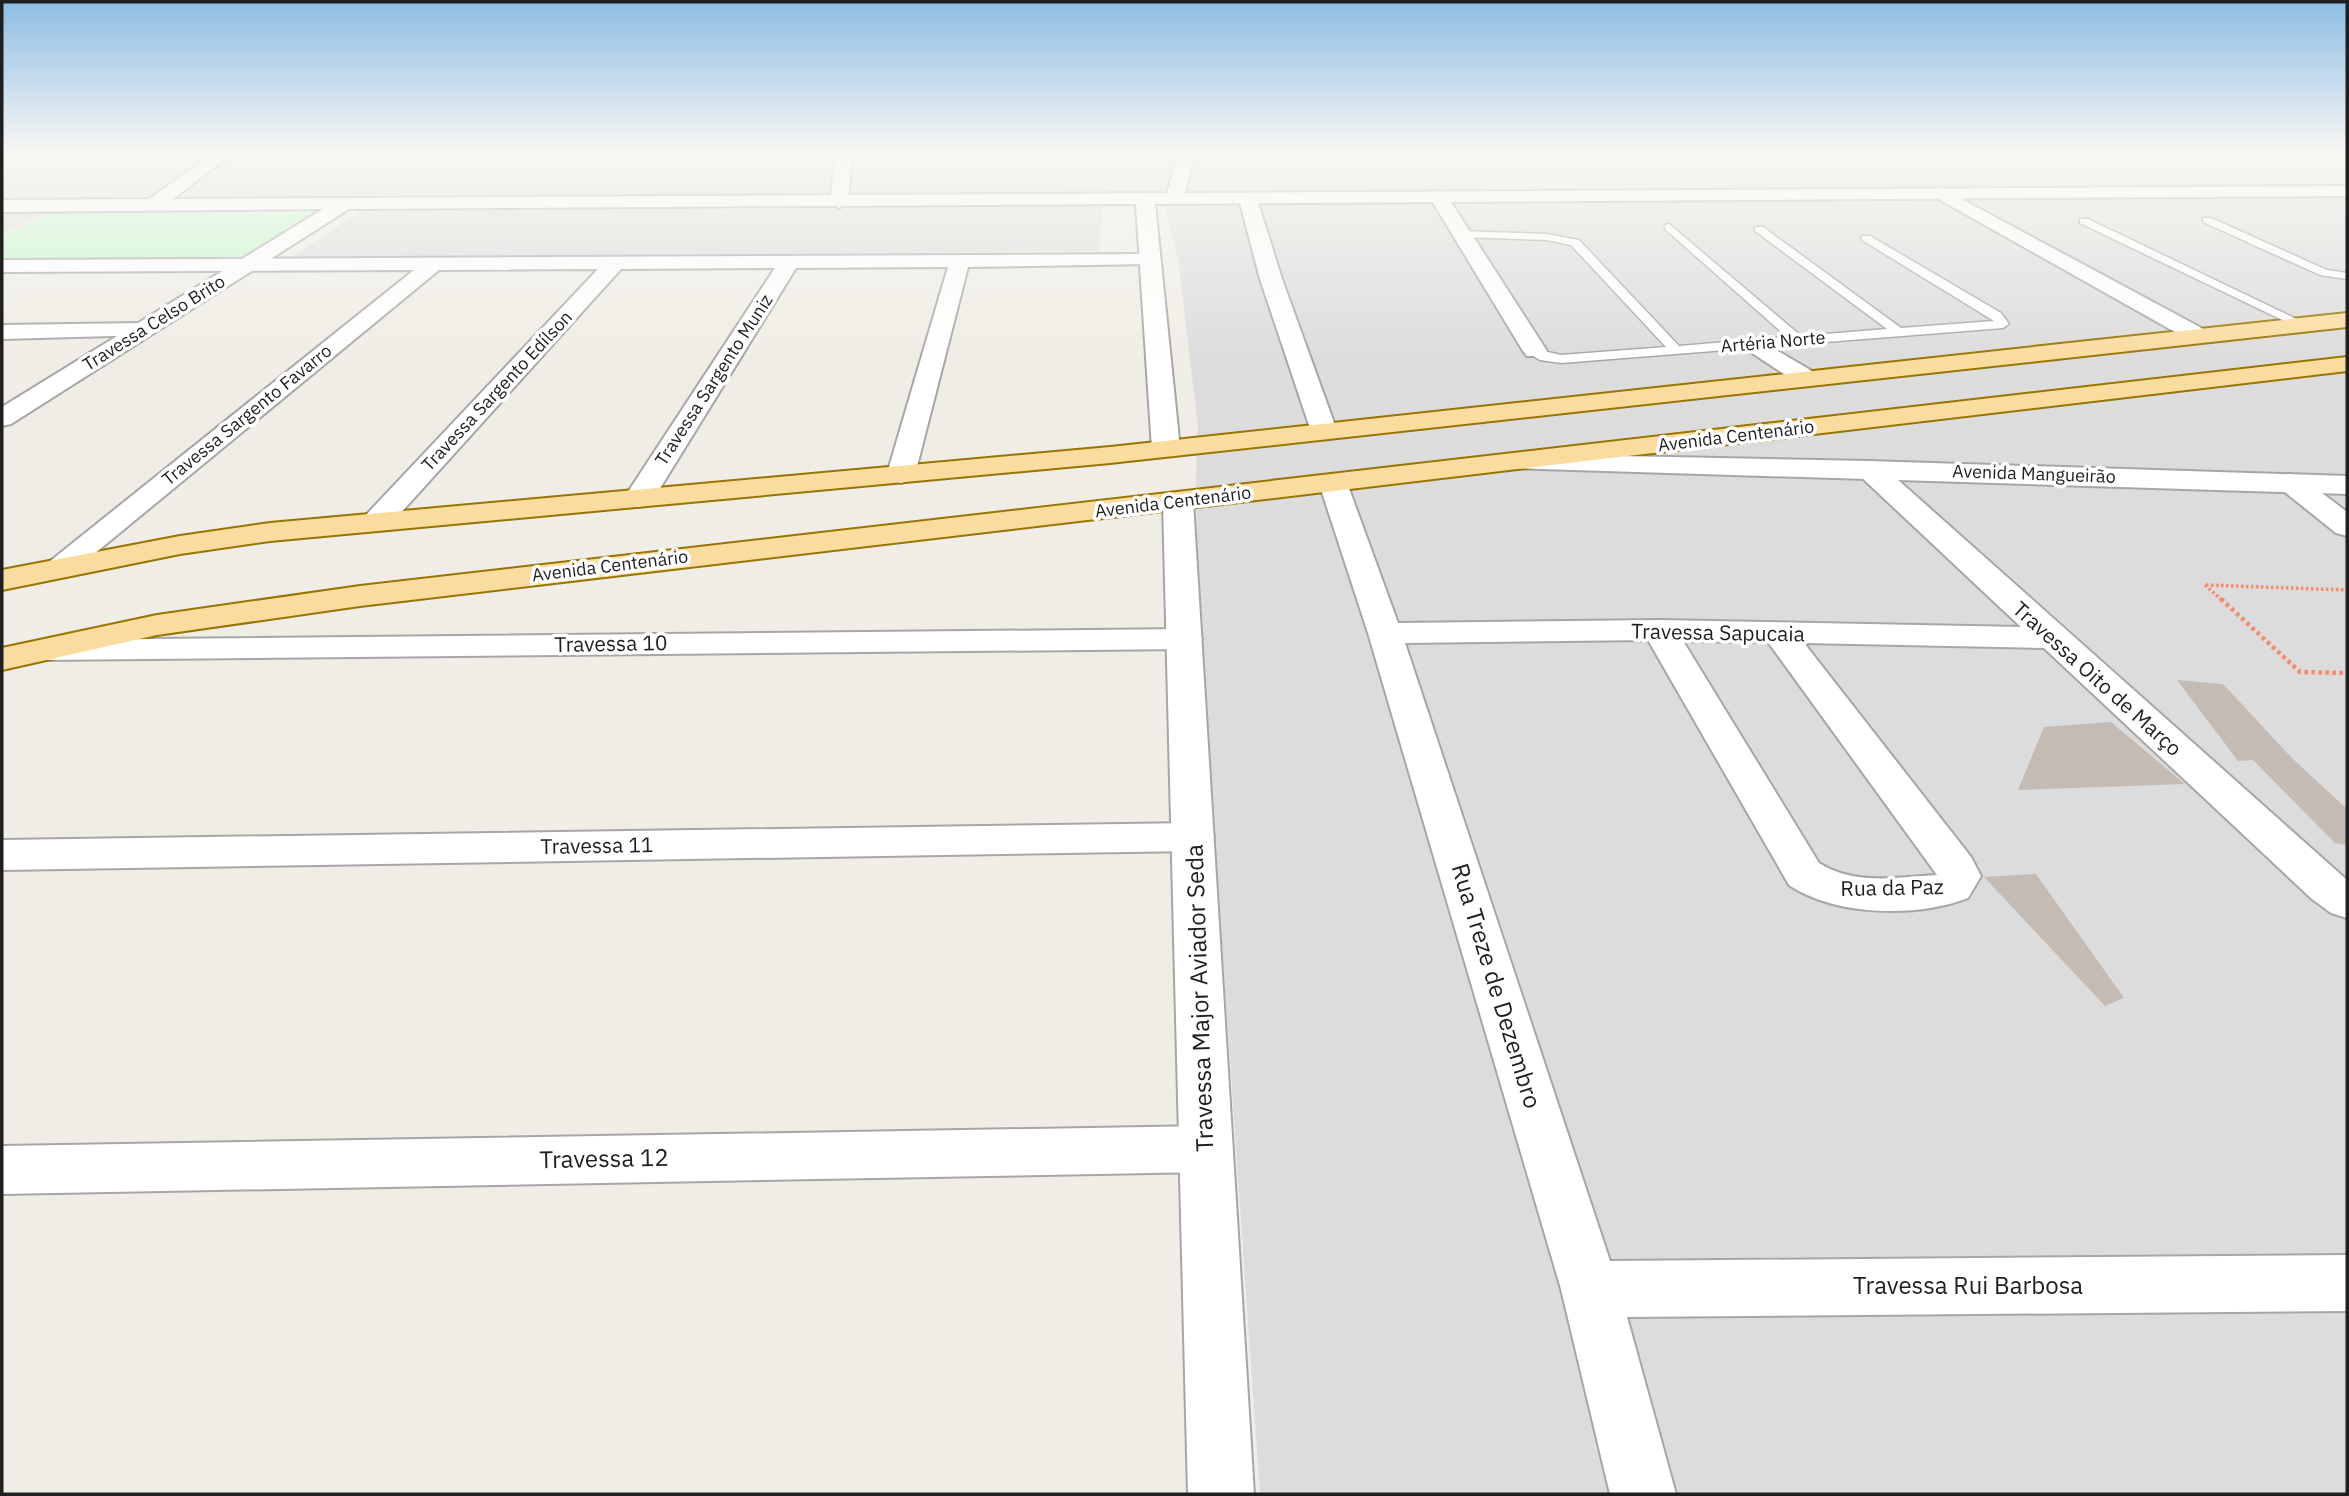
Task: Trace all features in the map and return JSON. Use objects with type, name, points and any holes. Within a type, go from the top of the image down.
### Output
[{"type":"main road","points":[[2,579],[180,544],[377,521],[1166,449],[2347,320]]},
{"type":"main road","points":[[2004,358],[1993,369],[2006,378],[2030,387],[2068,395]]},
{"type":"main road","name":"Avenida Centenário","points":[[2,659],[169,623],[347,598],[1519,462],[2004,402],[2347,364]]},
{"type":"main road","points":[[1931,366],[1970,372],[1992,381],[2005,391],[2004,402]]},
{"type":"street","name":"Travessa Celso Brito","points":[[5,415],[314,223]]},
{"type":"street","points":[[1146,223],[1166,449]]},
{"type":"street","points":[[1255,223],[1271,279],[1324,431]]},
{"type":"street","points":[[1454,223],[1535,351]]},
{"type":"street","points":[[1995,223],[2199,336]]},
{"type":"street","points":[[901,474],[960,260]]},
{"type":"street","points":[[2,266],[1147,260]]},
{"type":"street","name":"Travessa Sargento Muniz","points":[[639,498],[790,261]]},
{"type":"street","name":"Travessa Sargento Edílson","points":[[377,521],[616,262]]},
{"type":"street","name":"Travessa Sargento Favarro","points":[[60,566],[434,264]]},
{"type":"street","points":[[2,332],[142,330]]},
{"type":"street","points":[[1754,344],[1808,379]]},
{"type":"street","points":[[1717,438],[1700,446],[1697,451],[1706,463],[1722,468]]},
{"type":"street","name":"Avenida Mangueirão","points":[[1519,462],[1722,468],[1869,468],[2347,485]]},
{"type":"street","name":"Travessa Oito de Março","points":[[1869,468],[2051,638],[2337,895]]},
{"type":"street","name":"Rua Treze de Dezembro","points":[[1333,483],[1385,633],[1590,1289],[1643,1494]]},
{"type":"street","points":[[2291,483],[2347,527]]},
{"type":"street","name":"Travessa Major Aviador Seda","points":[[1178,502],[1221,1494]]},
{"type":"street","name":"Travessa Sapucaia","points":[[1385,633],[1659,630],[2051,638]]},
{"type":"street","name":"Rua da Paz","points":[[1659,630],[1804,874],[1821,886],[1842,892],[1953,887],[1959,876],[1956,868],[1779,634]]},
{"type":"street","name":"Travessa 10","points":[[37,650],[1185,639]]},
{"type":"street","name":"Travessa 11","points":[[2,855],[1193,837]]},
{"type":"street","name":"Travessa 12","points":[[2,1170],[1206,1149]]},
{"type":"street","name":"Travessa Rui Barbosa","points":[[1590,1289],[2347,1283]]},
{"type":"lane","points":[[2088,223],[2303,325]]},
{"type":"lane","points":[[2213,223],[2327,274],[2347,276]]},
{"type":"lane","points":[[1669,227],[1798,340]]},
{"type":"lane","points":[[1759,229],[1898,332]]},
{"type":"lane","points":[[1461,234],[1547,237],[1575,242],[1676,351]]},
{"type":"lane","name":"Artéria Norte","points":[[1535,351],[1545,357],[1561,359],[2003,324],[1997,316],[1866,238]]},
{"type":"path","points":[[2347,590],[2205,585],[2300,672],[2347,673]]},
{"type":"shaded area","points":[[2,223],[26,223],[2,234]]},
{"type":"shaded area","points":[[343,223],[1101,223],[1099,251],[289,258]]},
{"type":"shaded area","points":[[1169,223],[2347,223],[2347,1494],[1260,1494],[1200,631],[1195,500],[1198,427],[1178,258]]},
{"type":"green space","points":[[30,223],[297,223],[240,258],[2,259],[2,236]]},
{"type":"building","points":[[2177,680],[2223,684],[2293,759],[2347,809],[2347,845],[2335,843],[2253,760],[2238,761]]},
{"type":"building","points":[[2111,722],[2185,784],[2018,790],[2044,727]]},
{"type":"building","points":[[2036,874],[2124,998],[2105,1006],[1984,877]]}]
